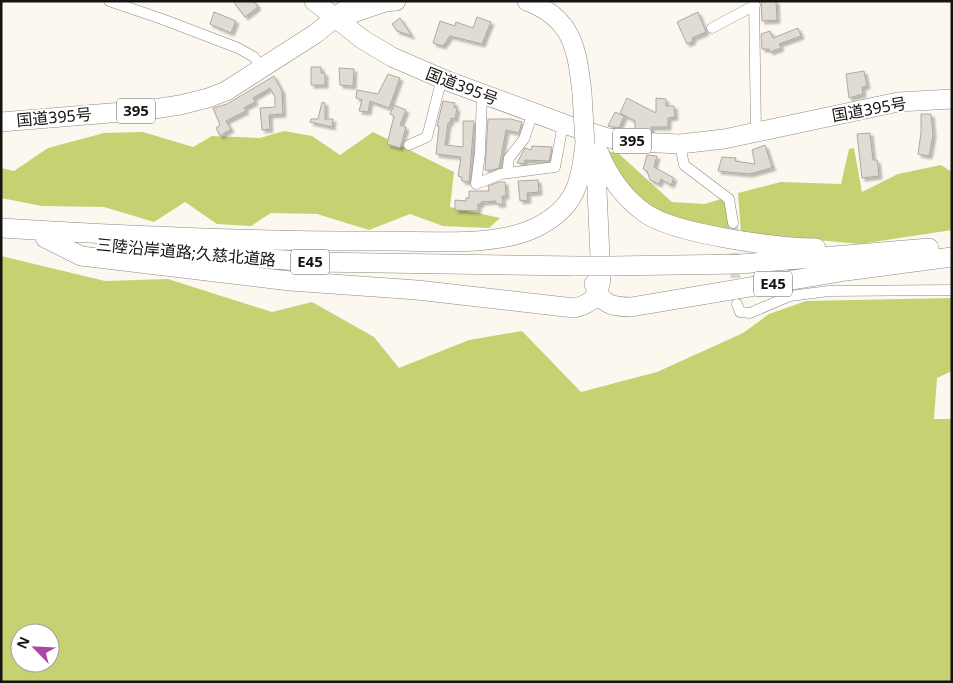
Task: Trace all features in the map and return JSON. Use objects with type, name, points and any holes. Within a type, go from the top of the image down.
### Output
[{"type":"highway","points":[[314,1],[335,18]]},
{"type":"highway","points":[[335,18],[356,1]]},
{"type":"highway","points":[[335,18],[385,2],[396,1]]},
{"type":"highway","name":"E45","points":[[526,1],[544,8],[565,28],[577,52],[586,94]]},
{"type":"highway","name":"E45","points":[[547,1],[573,23],[581,37],[590,145],[620,192],[646,214],[696,232],[751,242],[805,248],[837,248],[870,253],[952,244]]},
{"type":"highway","name":"国道395号","points":[[1,122],[180,105],[226,91],[335,18],[362,39],[392,57],[442,78],[563,124],[608,138],[637,142],[680,144],[724,139],[898,102],[952,99]]},
{"type":"highway","points":[[1,229],[144,237],[271,240],[445,241],[498,239],[537,227],[556,214],[571,199],[581,179],[590,145]]},
{"type":"highway","points":[[44,238],[81,256],[290,281],[417,290],[574,308],[585,305],[598,295],[601,280],[590,145]]},
{"type":"highway","name":"三陸沿岸道路;久慈北道路","points":[[1,229],[44,238],[164,252],[313,262],[576,266],[740,264],[870,253]]},
{"type":"highway","name":"E45","points":[[598,295],[607,303],[631,307],[846,271],[952,257]]},
{"type":"street","points":[[109,1],[162,18],[238,48],[254,57],[262,68]]},
{"type":"street","points":[[712,28],[755,3],[756,132]]},
{"type":"street","points":[[409,145],[428,138],[442,78]]},
{"type":"street","points":[[482,94],[480,153],[476,184],[506,173],[555,167],[563,124]]},
{"type":"street","points":[[506,173],[509,158],[524,139],[533,113]]},
{"type":"street","points":[[680,144],[684,166],[729,199],[734,223]]},
{"type":"street","points":[[737,304],[740,312],[750,314],[790,296],[829,291],[952,290]]},
{"type":"green space","points":[[284,131],[312,136],[340,155],[373,132],[454,172],[450,207],[500,218],[489,228],[443,226],[410,214],[369,230],[317,214],[271,213],[251,226],[217,224],[185,202],[154,222],[104,207],[42,206],[1,198],[1,168],[14,171],[48,148],[104,133],[143,132],[193,147],[212,136],[260,138]]},
{"type":"green space","points":[[854,148],[862,192],[898,174],[941,165],[952,172],[952,230],[860,244],[741,233],[738,193],[781,182],[841,184],[849,149]]},
{"type":"green space","points":[[606,151],[618,153],[672,202],[705,204],[724,198],[730,231],[660,214],[625,189]]},
{"type":"green space","points":[[1,256],[105,281],[168,279],[272,312],[312,302],[374,337],[399,368],[469,340],[522,331],[581,392],[657,372],[743,333],[769,314],[806,301],[952,298],[952,371],[937,378],[934,419],[952,419],[952,682],[1,682]]},
{"type":"building","points":[[233,1],[254,1],[258,7],[245,17]]},
{"type":"building","points":[[761,1],[776,1],[777,20],[762,21]]},
{"type":"building","points":[[214,12],[236,21],[231,33],[210,24]]},
{"type":"building","points":[[698,12],[706,32],[692,38],[693,41],[687,44],[677,22]]},
{"type":"building","points":[[477,17],[491,22],[482,44],[450,36],[443,46],[433,43],[440,21],[455,26],[456,22],[473,28]]},
{"type":"building","points":[[400,18],[412,36],[397,31],[392,24]]},
{"type":"building","points":[[798,28],[801,36],[779,44],[781,48],[770,52],[769,49],[762,49],[761,34],[770,31],[773,38]]},
{"type":"building","points":[[311,67],[321,67],[321,73],[325,73],[325,85],[311,85]]},
{"type":"building","points":[[339,68],[354,69],[353,86],[340,85]]},
{"type":"building","points":[[864,71],[867,86],[862,87],[863,94],[849,98],[846,74]]},
{"type":"building","points":[[388,74],[400,78],[389,108],[370,101],[368,112],[359,111],[362,100],[356,98],[357,90],[378,94]]},
{"type":"building","points":[[274,76],[282,91],[283,114],[269,115],[270,129],[262,130],[260,108],[275,107],[275,97],[270,88],[253,98],[255,102],[244,108],[246,111],[226,121],[231,129],[220,136],[216,128],[220,125],[213,108],[227,104]]},
{"type":"building","points":[[627,98],[656,113],[656,98],[666,99],[666,106],[674,106],[675,117],[668,118],[668,127],[651,127],[651,131],[635,130],[635,121],[620,113]]},
{"type":"building","points":[[443,101],[455,103],[454,107],[457,108],[455,119],[451,118],[450,123],[448,123],[445,145],[463,147],[463,121],[474,121],[469,182],[462,181],[462,177],[458,176],[461,157],[436,154],[439,126],[437,126]]},
{"type":"building","points":[[322,102],[325,103],[325,119],[333,119],[332,127],[310,122],[311,119],[318,119]]},
{"type":"building","points":[[394,105],[406,110],[400,125],[406,127],[400,148],[387,144],[394,116],[390,114]]},
{"type":"building","points":[[615,112],[624,116],[619,128],[608,126]]},
{"type":"building","points":[[921,114],[931,114],[933,135],[929,156],[918,154]]},
{"type":"building","points":[[488,119],[511,119],[522,122],[519,133],[506,130],[499,168],[492,170],[485,170]]},
{"type":"building","points":[[870,133],[873,160],[877,160],[879,176],[862,178],[857,134]]},
{"type":"building","points":[[765,145],[772,167],[774,167],[750,174],[718,171],[722,157],[736,158],[735,161],[755,164],[752,150]]},
{"type":"building","points":[[532,146],[552,147],[549,161],[525,160],[524,164],[517,163],[525,148],[531,150]]},
{"type":"building","points":[[647,155],[657,156],[654,167],[674,178],[671,185],[661,179],[659,184],[650,180],[647,171],[643,169]]},
{"type":"building","points":[[538,180],[539,192],[527,193],[528,200],[520,201],[518,181]]},
{"type":"building","points":[[505,182],[506,196],[502,196],[503,204],[496,204],[496,201],[481,202],[481,204],[478,204],[478,211],[455,210],[455,200],[466,201],[466,198],[469,198],[469,191],[489,191],[488,186]]},
{"type":"tunnel","points":[[733,223],[736,293]]}]
